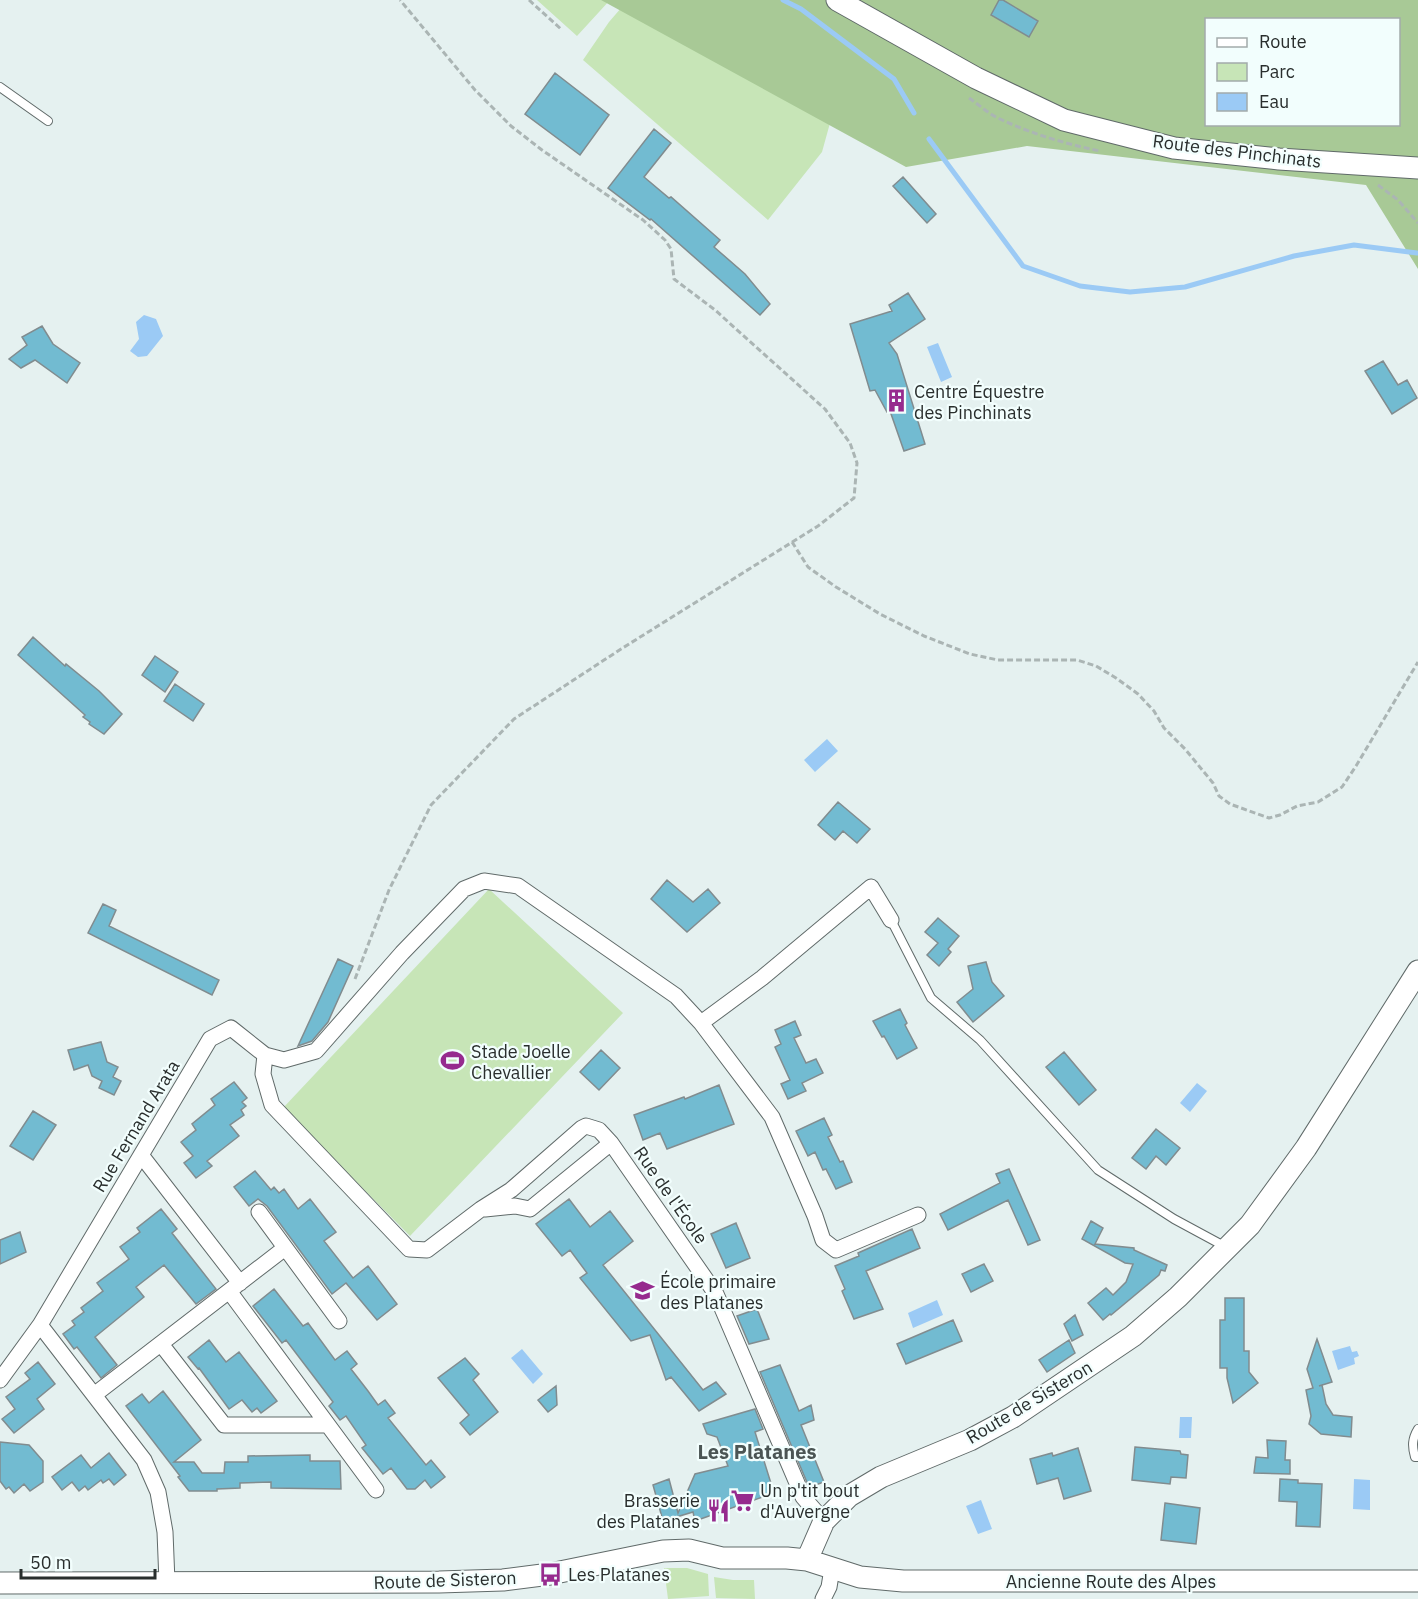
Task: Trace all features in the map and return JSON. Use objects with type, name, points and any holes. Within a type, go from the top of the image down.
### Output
[{"type":"main road","name":"Route des Pinchinats","points":[[837,0],[976,78],[1064,120],[1174,148],[1279,159],[1418,168]]},
{"type":"main road","name":"Route de Sisteron","points":[[0,1583],[503,1580],[550,1574],[663,1551],[689,1550],[722,1558],[807,1560],[824,1521],[849,1496],[881,1477],[970,1440],[1013,1417],[1133,1336],[1178,1297],[1250,1225],[1306,1148],[1418,971]]},
{"type":"main road","name":"Ancienne Route des Alpes","points":[[807,1560],[860,1577],[903,1581],[1418,1581]]},
{"type":"street","points":[[611,1143],[530,1209],[515,1206],[481,1209],[427,1250],[409,1249],[272,1105],[263,1074],[265,1055],[284,1060],[316,1051],[402,953],[464,889],[484,881],[518,886],[676,996],[701,1023],[772,1117],[815,1216],[823,1240],[836,1250],[918,1215]]},
{"type":"street","points":[[701,1023],[762,978],[871,887],[891,920]]},
{"type":"street","name":"Rue Fernand Arata","points":[[0,1380],[40,1325],[210,1039],[231,1028],[265,1055]]},
{"type":"street","name":"Rue de l'École","points":[[481,1209],[511,1190],[586,1126],[599,1130],[611,1143],[716,1294],[803,1497],[824,1521]]},
{"type":"street","points":[[141,1155],[235,1287],[327,1425],[376,1490]]},
{"type":"street","points":[[259,1212],[339,1321]]},
{"type":"street","points":[[94,1395],[285,1248]]},
{"type":"street","points":[[40,1325],[144,1460],[158,1492],[165,1532],[167,1582]]},
{"type":"street","points":[[161,1344],[224,1425],[327,1425]]},
{"type":"street","points":[[823,1599],[829,1587],[832,1569]]},
{"type":"lane","points":[[0,87],[48,121]]},
{"type":"lane","points":[[891,920],[931,998],[980,1040],[1098,1170],[1174,1219],[1227,1248]]},
{"type":"lane","points":[[1418,1429],[1412,1446],[1415,1457],[1418,1457]]},
{"type":"path","points":[[354,982],[389,890],[431,805],[514,718],[818,526],[854,498],[857,463],[850,443],[825,408],[715,310],[674,279],[671,249],[665,240],[643,220],[511,126],[475,90],[400,0]]},
{"type":"path","points":[[529,0],[562,30]]},
{"type":"path","points":[[792,542],[808,567],[836,587],[880,614],[924,636],[970,654],[998,660],[1077,660],[1106,672],[1138,694],[1154,711],[1164,728],[1185,748],[1213,783],[1219,796],[1230,804],[1269,818],[1297,806],[1318,802],[1342,787],[1418,662]]},
{"type":"green space","points":[[537,0],[610,0],[577,36]]},
{"type":"green space","points":[[601,0],[1418,0],[1418,269],[1366,185],[1027,146],[906,167]]},
{"type":"green space","points":[[628,0],[835,105],[822,152],[768,220],[583,60],[609,22]]},
{"type":"green space","name":"Stade Joelle Chevallier","points":[[489,889],[623,1013],[410,1236],[283,1108]]},
{"type":"green space","points":[[664,1568],[687,1568],[708,1574],[709,1596],[668,1599]]},
{"type":"green space","points":[[714,1577],[754,1580],[755,1599],[716,1598]]},
{"type":"water","points":[[144,315],[156,319],[163,336],[147,356],[138,357],[130,351],[139,339],[136,322]]},
{"type":"water","points":[[938,343],[952,377],[941,382],[927,347]]},
{"type":"water","points":[[827,739],[838,751],[815,772],[804,760]]},
{"type":"water","points":[[1197,1083],[1207,1091],[1190,1112],[1180,1103]]},
{"type":"water","points":[[937,1300],[943,1315],[913,1328],[908,1313]]},
{"type":"water","points":[[1350,1346],[1352,1352],[1357,1351],[1359,1356],[1354,1358],[1355,1364],[1338,1370],[1332,1351]]},
{"type":"water","points":[[522,1349],[543,1374],[533,1384],[511,1358]]},
{"type":"water","points":[[1180,1417],[1192,1417],[1191,1438],[1179,1438]]},
{"type":"water","points":[[1354,1479],[1370,1480],[1370,1510],[1353,1509]]},
{"type":"water","points":[[981,1500],[992,1529],[978,1534],[966,1506]]},
{"type":"building","points":[[999,0],[1003,0],[1038,21],[1029,37],[991,15]]},
{"type":"building","points":[[555,73],[609,115],[580,155],[525,114]]},
{"type":"building","points":[[654,129],[671,143],[644,177],[669,198],[671,197],[720,240],[714,247],[745,274],[770,304],[760,315],[651,219],[608,188]]},
{"type":"building","points":[[903,177],[936,214],[927,223],[893,186]]},
{"type":"building","name":"Centre Équestre des Pinchinats","points":[[908,293],[925,319],[889,343],[897,354],[925,444],[904,451],[890,411],[887,412],[875,390],[870,391],[850,324],[892,311],[889,305]]},
{"type":"building","points":[[42,326],[53,344],[80,363],[67,383],[35,360],[21,368],[9,359],[27,345],[22,337]]},
{"type":"building","points":[[1383,361],[1398,385],[1407,380],[1417,398],[1392,414],[1365,371]]},
{"type":"building","points":[[33,637],[65,666],[66,664],[99,691],[122,714],[104,734],[89,724],[90,722],[83,717],[85,715],[18,655]]},
{"type":"building","points":[[155,656],[178,672],[165,692],[142,675]]},
{"type":"building","points":[[175,684],[204,704],[193,721],[164,701]]},
{"type":"building","points":[[838,802],[870,829],[857,843],[843,831],[835,840],[818,825]]},
{"type":"building","points":[[667,880],[693,902],[708,889],[720,903],[687,932],[651,899]]},
{"type":"building","points":[[103,904],[116,910],[109,926],[219,980],[212,995],[88,933]]},
{"type":"building","points":[[938,918],[959,936],[948,949],[951,952],[939,966],[927,955],[938,943],[925,932]]},
{"type":"building","points":[[338,959],[353,966],[328,1022],[312,1041],[298,1046]]},
{"type":"building","points":[[986,962],[992,982],[1004,996],[973,1022],[957,1002],[973,989],[968,966]]},
{"type":"building","points":[[900,1009],[907,1023],[905,1025],[917,1048],[897,1059],[873,1021]]},
{"type":"building","points":[[795,1021],[801,1035],[794,1038],[806,1063],[816,1059],[823,1073],[802,1083],[806,1091],[788,1099],[781,1084],[790,1080],[775,1047],[781,1044],[775,1030]]},
{"type":"building","points":[[101,1042],[107,1062],[118,1067],[113,1077],[121,1081],[114,1095],[99,1088],[102,1081],[92,1076],[88,1065],[74,1070],[68,1050]]},
{"type":"building","points":[[601,1050],[620,1068],[599,1090],[580,1072]]},
{"type":"building","points":[[1064,1052],[1096,1090],[1079,1105],[1046,1067]]},
{"type":"building","points":[[234,1082],[247,1098],[242,1102],[246,1106],[241,1110],[244,1115],[230,1125],[239,1136],[207,1161],[212,1166],[196,1178],[184,1163],[193,1156],[181,1142],[196,1130],[192,1124],[215,1105],[211,1099]]},
{"type":"building","points":[[719,1085],[734,1124],[667,1149],[660,1133],[643,1140],[634,1115],[684,1097],[685,1099]]},
{"type":"building","points":[[33,1111],[56,1125],[33,1160],[10,1146]]},
{"type":"building","points":[[824,1118],[832,1135],[828,1137],[840,1162],[843,1161],[852,1182],[836,1189],[826,1169],[823,1170],[815,1152],[808,1156],[796,1131]]},
{"type":"building","points":[[1156,1129],[1180,1148],[1166,1165],[1156,1156],[1146,1169],[1132,1158]]},
{"type":"building","points":[[1009,1169],[1040,1240],[1028,1245],[1008,1200],[948,1230],[940,1214],[1000,1183],[996,1174]]},
{"type":"building","points":[[255,1171],[271,1190],[274,1187],[279,1193],[284,1189],[298,1209],[310,1199],[336,1232],[324,1241],[353,1278],[368,1266],[397,1304],[377,1320],[346,1283],[332,1294],[267,1206],[258,1199],[249,1206],[234,1187]]},
{"type":"building","points":[[569,1199],[590,1227],[610,1211],[633,1241],[603,1265],[703,1390],[716,1382],[726,1394],[699,1411],[671,1377],[666,1380],[650,1335],[631,1341],[580,1278],[587,1273],[570,1250],[562,1256],[536,1224]]},
{"type":"building","points":[[161,1209],[177,1229],[172,1233],[216,1289],[196,1304],[164,1265],[136,1287],[144,1297],[95,1337],[117,1365],[101,1378],[77,1347],[74,1349],[63,1334],[75,1325],[72,1321],[84,1312],[81,1308],[103,1291],[97,1283],[129,1259],[120,1247],[140,1232],[137,1228]]},
{"type":"building","points":[[1091,1221],[1103,1228],[1095,1244],[1134,1248],[1167,1265],[1165,1271],[1161,1270],[1159,1275],[1103,1320],[1088,1303],[1106,1288],[1113,1295],[1126,1282],[1133,1264],[1125,1263],[1082,1239]]},
{"type":"building","points":[[736,1223],[750,1258],[726,1268],[711,1234]]},
{"type":"building","points":[[912,1229],[920,1248],[866,1271],[883,1309],[854,1319],[842,1291],[845,1289],[835,1266]]},
{"type":"building","points":[[20,1232],[26,1252],[0,1264],[0,1240]]},
{"type":"building","points":[[984,1264],[993,1281],[971,1292],[962,1274]]},
{"type":"building","points":[[274,1289],[303,1326],[308,1323],[335,1360],[347,1351],[357,1364],[351,1369],[378,1405],[385,1400],[395,1413],[388,1418],[426,1465],[431,1460],[445,1477],[431,1488],[425,1480],[415,1489],[407,1489],[391,1468],[383,1474],[362,1448],[366,1445],[346,1416],[340,1420],[329,1406],[333,1402],[286,1340],[282,1343],[253,1306]]},
{"type":"building","points":[[1225,1298],[1244,1298],[1244,1351],[1249,1351],[1249,1372],[1258,1383],[1233,1403],[1227,1368],[1220,1368],[1220,1320],[1225,1320]]},
{"type":"building","points":[[757,1309],[769,1339],[749,1344],[737,1316]]},
{"type":"building","points":[[1075,1315],[1083,1335],[1072,1341],[1064,1324]]},
{"type":"building","points":[[953,1320],[962,1341],[906,1364],[897,1344]]},
{"type":"building","points":[[1317,1339],[1332,1382],[1322,1385],[1326,1404],[1333,1415],[1352,1417],[1351,1437],[1321,1434],[1309,1424],[1311,1416],[1306,1390],[1313,1388],[1307,1369]]},
{"type":"building","points":[[209,1340],[226,1362],[239,1352],[277,1401],[261,1413],[257,1408],[252,1412],[242,1400],[229,1409],[199,1368],[188,1357]]},
{"type":"building","points":[[1069,1340],[1075,1353],[1047,1372],[1039,1360]]},
{"type":"building","points":[[465,1358],[479,1374],[473,1380],[498,1412],[470,1435],[460,1423],[469,1415],[438,1378]]},
{"type":"building","points":[[38,1362],[55,1384],[37,1399],[44,1409],[14,1433],[2,1419],[15,1409],[6,1397],[30,1379],[25,1373]]},
{"type":"building","points":[[780,1365],[799,1411],[811,1405],[814,1420],[801,1425],[824,1482],[809,1487],[760,1372]]},
{"type":"building","points":[[556,1386],[557,1405],[548,1412],[538,1400]]},
{"type":"building","points":[[163,1391],[201,1440],[174,1462],[194,1462],[202,1473],[224,1473],[225,1462],[248,1462],[248,1456],[310,1455],[310,1461],[340,1461],[341,1489],[271,1488],[271,1482],[240,1483],[240,1488],[217,1489],[217,1491],[189,1491],[126,1406],[142,1394],[149,1403]]},
{"type":"building","points":[[755,1409],[763,1429],[755,1432],[774,1493],[695,1521],[693,1512],[663,1521],[653,1485],[669,1479],[678,1513],[695,1474],[728,1466],[717,1437],[707,1434],[703,1424]]},
{"type":"building","points":[[1267,1440],[1286,1441],[1285,1460],[1290,1460],[1290,1474],[1254,1473],[1256,1457],[1268,1458]]},
{"type":"building","points":[[0,1442],[29,1445],[43,1461],[43,1482],[30,1491],[24,1484],[14,1493],[9,1487],[6,1489],[0,1481]]},
{"type":"building","points":[[1135,1447],[1180,1451],[1181,1454],[1188,1455],[1186,1478],[1171,1477],[1170,1484],[1132,1480]]},
{"type":"building","points":[[1078,1448],[1091,1491],[1064,1499],[1058,1478],[1037,1484],[1030,1459],[1052,1453],[1053,1456]]},
{"type":"building","points":[[109,1453],[126,1475],[114,1485],[109,1479],[103,1483],[101,1480],[88,1490],[85,1486],[79,1491],[72,1482],[62,1490],[52,1477],[81,1455],[91,1468]]},
{"type":"building","points":[[1280,1479],[1298,1480],[1298,1483],[1322,1484],[1320,1527],[1296,1526],[1297,1502],[1279,1501]]},
{"type":"building","points":[[1165,1503],[1200,1508],[1196,1544],[1161,1540]]},
{"type":"waterway","points":[[783,0],[801,9],[894,79],[914,113]]},
{"type":"waterway","points":[[929,139],[1023,266],[1080,286],[1130,292],[1185,287],[1294,256],[1354,245],[1417,253]]},
{"type":"place","name":"Centre Équestre des Pinchinats","points":[[896,401]]},
{"type":"place","name":"Stade Joelle Chevallier","points":[[453,1061]]},
{"type":"place","name":"École primaire des Platanes","points":[[642,1291]]},
{"type":"place","name":"Un p'tit bout d'Auvergne","points":[[742,1500]]},
{"type":"place","name":"Brasserie des Platanes","points":[[718,1510]]},
{"type":"place","name":"Les Platanes","points":[[550,1574]]},
{"type":"district","name":"Les Platanes","points":[[757,1451]]}]
